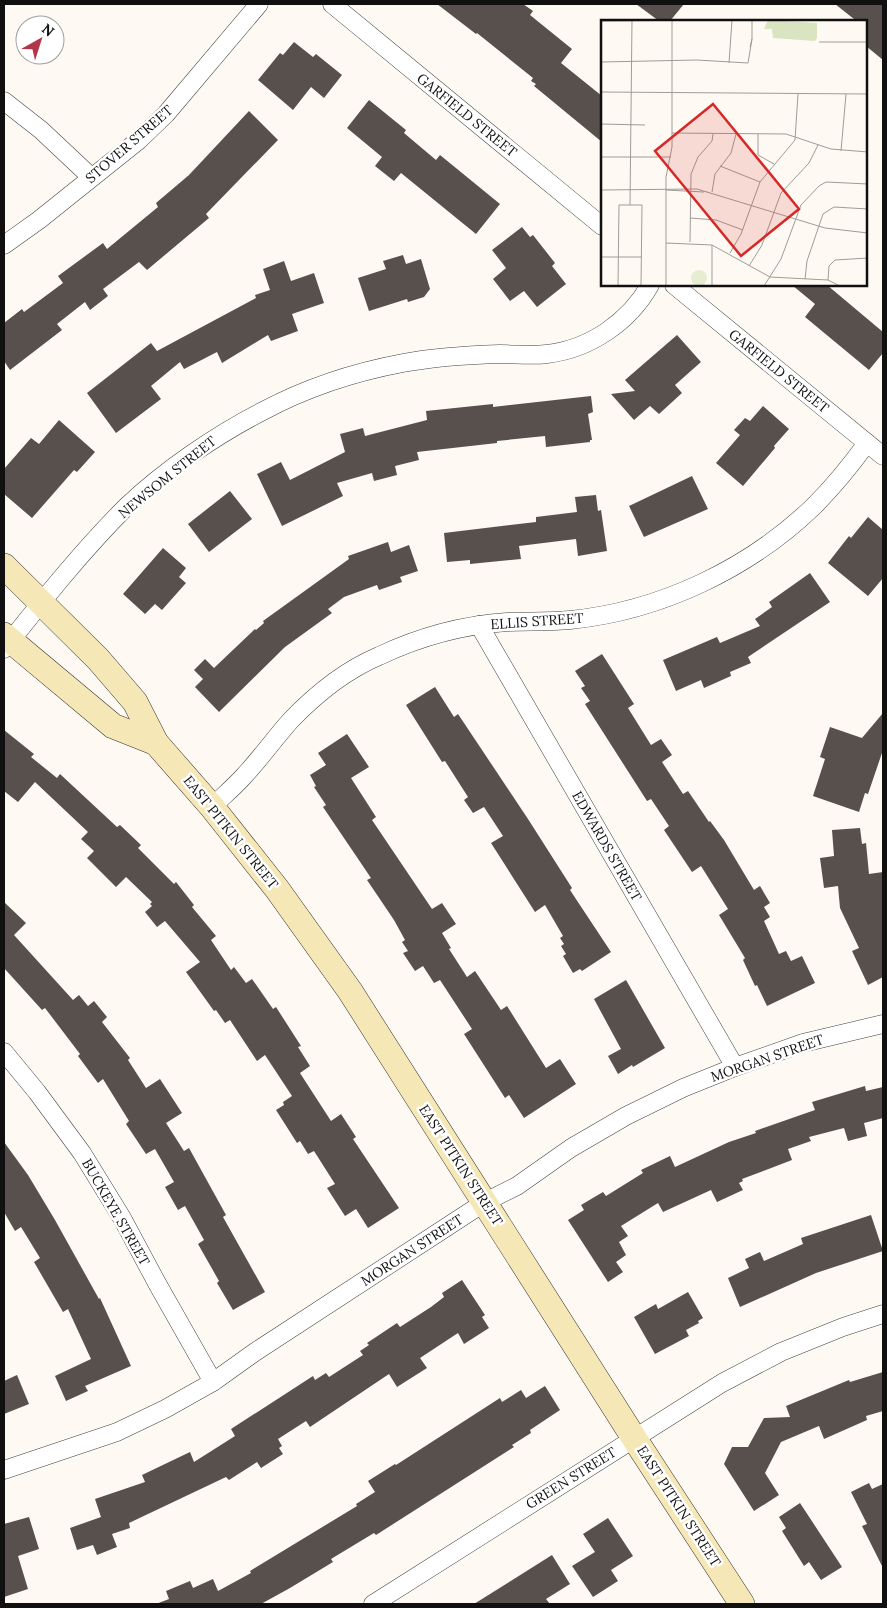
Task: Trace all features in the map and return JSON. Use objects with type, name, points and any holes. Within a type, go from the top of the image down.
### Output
[{"type":"street","name":"STOVER STREET","points":[[4,245],[39,220],[138,140],[166,114],[259,4]]},
{"type":"street","name":"GARFIELD STREET","points":[[332,4],[601,225]]},
{"type":"street","points":[[4,101],[41,130],[91,177]]},
{"type":"street","name":"NEWSOM STREET","points":[[6,642],[97,537],[128,506],[194,453],[224,432],[264,410],[306,391],[349,376],[402,363],[447,357],[548,354],[572,349],[607,332],[630,313],[649,286]]},
{"type":"street","name":"GARFIELD STREET","points":[[675,286],[883,456]]},
{"type":"street","name":"ELLIS STREET","points":[[212,807],[243,778],[292,719],[334,681],[377,656],[438,633],[479,625],[570,620],[612,614],[654,602],[708,580],[746,559],[787,530],[832,487],[867,443]]},
{"type":"street","name":"EAST PITKIN STREET","points":[[4,566],[98,659],[135,702],[156,743],[212,807],[277,889],[350,991],[634,1438],[742,1604]]},
{"type":"street","name":"EDWARDS STREET","points":[[479,625],[735,1066]]},
{"type":"street","name":"EAST PITKIN STREET","points":[[6,642],[113,726],[156,743]]},
{"type":"street","name":"MORGAN STREET","points":[[4,1470],[117,1432],[165,1409],[213,1382],[255,1352],[485,1202],[517,1186],[571,1148],[626,1116],[683,1088],[735,1066],[803,1043],[883,1024]]},
{"type":"street","name":"BUCKEYE STREET","points":[[4,1052],[37,1092],[82,1153],[122,1218],[213,1382]]},
{"type":"street","name":"GREEN STREET","points":[[373,1604],[722,1383],[781,1352],[843,1326],[883,1314]]},
{"type":"building","points":[[437,4],[523,4],[533,11],[530,15],[572,49],[561,63],[601,95],[601,141],[534,86],[536,84],[531,81],[533,78]]},
{"type":"building","points":[[636,4],[684,4],[671,20],[658,20]]},
{"type":"building","points":[[835,4],[883,4],[883,60],[867,47],[867,20],[854,19]]},
{"type":"building","points":[[294,42],[313,57],[316,54],[342,75],[324,98],[311,87],[293,110],[258,80],[280,53],[283,55]]},
{"type":"building","points":[[369,100],[406,130],[404,133],[436,160],[440,155],[500,204],[476,234],[401,173],[394,181],[375,166],[382,157],[347,128]]},
{"type":"building","points":[[249,111],[278,140],[206,214],[209,218],[147,270],[139,262],[103,289],[108,296],[90,310],[85,302],[57,324],[62,330],[10,370],[4,361],[4,323],[22,309],[24,312],[63,283],[58,276],[103,243],[107,249],[158,207],[156,203],[189,175]]},
{"type":"building","points":[[522,227],[530,237],[533,235],[555,263],[552,266],[566,284],[537,307],[524,291],[510,301],[493,279],[506,268],[492,250]]},
{"type":"building","points":[[403,255],[406,264],[421,259],[430,289],[424,297],[408,302],[407,299],[369,311],[358,278],[386,269],[383,261]]},
{"type":"building","points":[[284,261],[291,281],[314,273],[324,303],[292,314],[298,331],[271,341],[268,335],[222,363],[217,352],[184,369],[180,362],[151,386],[161,399],[116,433],[87,393],[151,343],[157,351],[256,298],[255,295],[270,290],[263,269]]},
{"type":"building","points":[[793,286],[828,286],[883,332],[883,353],[869,370],[805,317],[815,304]]},
{"type":"building","points":[[677,335],[701,362],[675,385],[682,393],[659,414],[650,406],[634,420],[611,394],[635,391],[625,380]]},
{"type":"building","points":[[591,396],[593,412],[588,414],[592,440],[590,442],[546,447],[545,436],[417,452],[419,460],[395,466],[397,475],[374,481],[372,473],[337,483],[343,496],[282,526],[257,474],[281,462],[290,480],[345,452],[340,434],[363,428],[365,436],[427,420],[426,411],[493,404],[493,407]]},
{"type":"building","points":[[763,406],[789,429],[743,486],[716,463],[740,435],[734,430],[745,418],[750,421]]},
{"type":"building","points":[[59,420],[95,452],[77,472],[74,470],[32,518],[4,494],[4,469],[31,438],[39,444]]},
{"type":"building","points":[[692,476],[708,509],[644,537],[629,506]]},
{"type":"building","points":[[230,491],[252,519],[209,552],[188,524]]},
{"type":"building","points":[[596,495],[598,511],[601,510],[607,551],[578,556],[576,539],[519,546],[521,559],[470,564],[470,560],[447,562],[444,533],[536,522],[536,517],[577,512],[575,497]]},
{"type":"building","points":[[868,517],[883,530],[883,578],[868,596],[828,563],[849,536],[851,538]]},
{"type":"building","points":[[388,542],[391,552],[409,545],[418,571],[400,577],[402,582],[379,590],[377,585],[344,597],[328,609],[332,613],[285,647],[219,712],[195,687],[203,679],[194,670],[205,659],[214,668],[255,629],[264,623],[263,621],[349,559],[348,556]]},
{"type":"building","points":[[163,548],[186,568],[179,577],[186,583],[162,610],[155,604],[145,614],[123,594]]},
{"type":"building","points":[[810,573],[830,602],[748,657],[751,663],[730,672],[731,676],[704,688],[701,680],[676,691],[663,660],[717,637],[720,643],[760,626],[755,619],[772,607],[769,602]]},
{"type":"building","points":[[602,654],[634,704],[628,708],[651,745],[661,739],[672,755],[662,762],[683,794],[688,791],[724,840],[754,890],[760,886],[770,903],[764,907],[770,917],[764,921],[779,954],[786,951],[791,961],[802,956],[815,983],[767,1006],[743,960],[745,958],[719,915],[728,909],[701,866],[692,872],[664,830],[669,826],[651,799],[647,801],[585,704],[590,701],[581,688],[585,686],[575,671]]},
{"type":"building","points":[[435,687],[454,717],[458,714],[528,819],[572,888],[570,890],[611,952],[582,971],[580,969],[573,973],[563,956],[566,954],[561,946],[564,944],[560,938],[563,936],[545,905],[535,912],[491,843],[503,836],[484,807],[473,813],[464,800],[468,797],[445,761],[442,762],[406,705]]},
{"type":"building","points":[[883,713],[883,750],[868,794],[865,793],[859,812],[813,796],[825,759],[820,757],[830,727],[862,738]]},
{"type":"building","points":[[4,730],[34,754],[31,757],[57,778],[60,774],[117,827],[120,825],[141,845],[138,848],[174,884],[176,882],[194,905],[192,907],[216,936],[211,940],[231,970],[234,967],[246,983],[252,979],[273,1009],[276,1007],[301,1046],[298,1047],[310,1066],[300,1073],[331,1121],[341,1114],[356,1137],[353,1139],[399,1208],[368,1228],[356,1209],[345,1216],[327,1188],[335,1184],[314,1151],[308,1154],[300,1141],[297,1143],[276,1110],[284,1105],[283,1102],[292,1096],[265,1055],[257,1061],[230,1020],[225,1023],[216,1010],[214,1011],[186,972],[200,962],[165,921],[157,927],[145,912],[152,906],[150,904],[152,902],[126,877],[116,887],[87,858],[94,851],[81,839],[88,832],[35,782],[18,802],[4,791]]},
{"type":"building","points":[[347,734],[369,767],[351,778],[376,817],[372,820],[432,909],[442,903],[456,924],[442,933],[451,948],[449,949],[467,977],[475,971],[501,1010],[507,1006],[546,1068],[560,1059],[576,1084],[524,1118],[509,1095],[505,1098],[464,1034],[472,1029],[440,980],[434,983],[423,966],[415,971],[403,953],[408,951],[402,942],[405,940],[367,880],[371,878],[323,807],[326,805],[314,787],[316,786],[310,775],[326,765],[318,753]]},
{"type":"building","points":[[860,828],[862,844],[866,843],[869,874],[883,872],[883,977],[868,985],[852,951],[859,948],[840,908],[838,886],[824,888],[820,858],[834,856],[832,830]]},
{"type":"building","points":[[4,902],[26,923],[14,935],[73,1000],[79,995],[88,1006],[94,1001],[107,1017],[102,1022],[130,1058],[128,1060],[146,1088],[160,1079],[182,1113],[166,1123],[184,1151],[189,1148],[226,1215],[223,1217],[265,1292],[233,1310],[198,1244],[204,1240],[185,1206],[178,1210],[165,1187],[174,1182],[155,1149],[146,1154],[126,1124],[129,1121],[103,1079],[98,1083],[78,1056],[80,1054],[45,1008],[42,1010],[4,968]]},
{"type":"building","points":[[626,980],[665,1048],[618,1074],[608,1056],[621,1049],[594,999]]},
{"type":"building","points":[[865,1086],[866,1091],[883,1087],[883,1118],[864,1123],[867,1136],[848,1141],[844,1128],[809,1137],[811,1141],[788,1149],[792,1160],[742,1179],[743,1181],[739,1183],[743,1190],[717,1202],[711,1190],[663,1212],[658,1203],[621,1226],[628,1236],[619,1242],[626,1255],[616,1262],[623,1272],[608,1282],[568,1220],[584,1210],[581,1205],[603,1192],[606,1196],[643,1173],[641,1170],[670,1156],[675,1167],[729,1142],[756,1133],[755,1131],[815,1110],[812,1102]]},
{"type":"building","points":[[4,1142],[28,1175],[100,1298],[131,1366],[85,1386],[88,1391],[66,1401],[55,1376],[91,1359],[68,1309],[63,1312],[34,1262],[40,1258],[21,1227],[15,1231],[4,1212]]},
{"type":"building","points":[[871,1215],[883,1251],[816,1273],[740,1307],[728,1278],[749,1268],[745,1259],[760,1252],[764,1261],[803,1244],[801,1238]]},
{"type":"building","points":[[462,1280],[485,1315],[482,1317],[489,1328],[464,1344],[458,1333],[420,1358],[427,1368],[397,1387],[389,1374],[310,1427],[306,1421],[278,1439],[282,1446],[279,1448],[283,1454],[261,1468],[257,1462],[229,1480],[226,1477],[129,1523],[130,1528],[112,1534],[117,1547],[97,1555],[93,1545],[77,1550],[70,1528],[101,1517],[95,1499],[145,1482],[142,1475],[190,1452],[194,1462],[235,1436],[231,1429],[313,1376],[315,1380],[326,1373],[329,1377],[363,1355],[360,1351],[369,1345],[367,1343],[397,1323],[400,1327],[431,1307],[444,1297],[442,1293]]},
{"type":"building","points":[[688,1292],[703,1318],[698,1321],[699,1323],[686,1330],[689,1336],[655,1354],[634,1317],[656,1304],[658,1309]]},
{"type":"building","points":[[883,1372],[883,1411],[866,1416],[867,1420],[824,1439],[819,1426],[781,1442],[765,1473],[779,1495],[754,1511],[724,1464],[732,1447],[748,1447],[764,1418],[790,1417],[786,1406],[849,1380],[850,1382]]},
{"type":"building","points":[[17,1375],[29,1404],[4,1414],[4,1381]]},
{"type":"building","points":[[545,1386],[560,1410],[530,1430],[531,1433],[512,1445],[514,1447],[376,1535],[374,1533],[331,1559],[333,1562],[290,1588],[261,1604],[156,1604],[169,1599],[166,1591],[190,1581],[193,1588],[213,1579],[218,1591],[251,1573],[250,1571],[357,1506],[356,1504],[375,1492],[368,1481],[500,1398],[502,1402],[521,1390],[526,1398]]},
{"type":"building","points":[[869,1483],[872,1489],[883,1484],[883,1568],[862,1526],[867,1524],[851,1492]]},
{"type":"building","points":[[800,1503],[842,1567],[821,1580],[809,1562],[804,1566],[782,1531],[786,1528],[779,1517]]},
{"type":"building","points":[[29,1517],[39,1549],[18,1556],[28,1589],[4,1597],[4,1524]]},
{"type":"building","points":[[608,1518],[633,1556],[611,1570],[618,1581],[593,1597],[572,1566],[595,1552],[583,1534]]},
{"type":"building","points":[[552,1555],[570,1584],[546,1599],[550,1604],[474,1604]]}]
